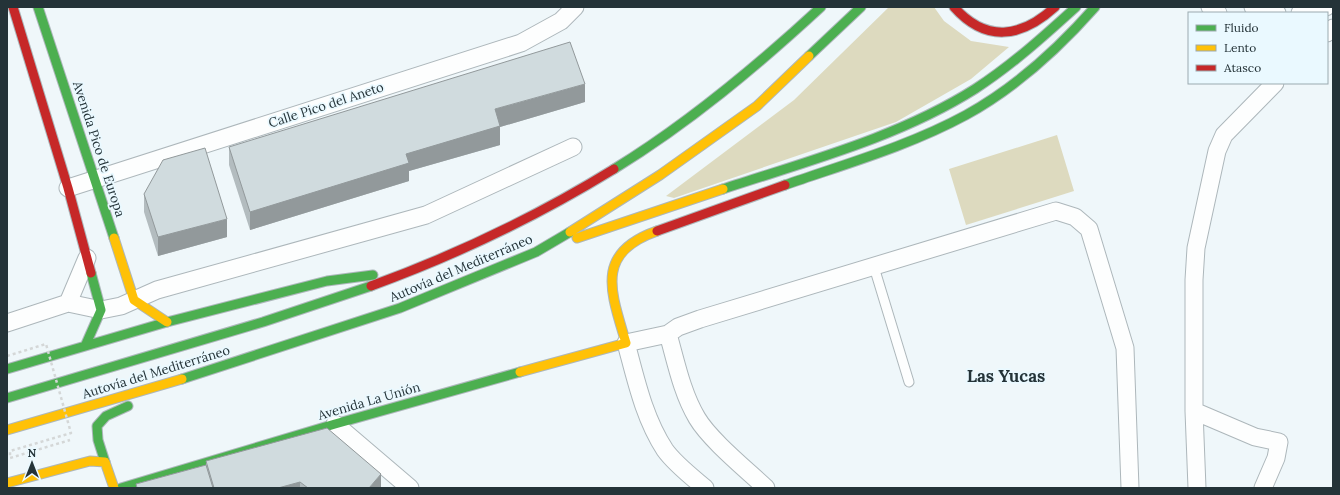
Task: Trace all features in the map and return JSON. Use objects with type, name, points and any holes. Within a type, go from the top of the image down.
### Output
[{"type":"main road","points":[[13,7],[68,188],[101,310],[86,344]]},
{"type":"main road","name":"Avenida Pico de Europa","points":[[38,7],[134,300]]},
{"type":"main road","name":"Autovía del Mediterráneo","points":[[7,398],[320,303],[416,269],[504,231],[579,190],[650,147],[738,82],[821,7]]},
{"type":"main road","name":"Autovía del Mediterráneo","points":[[7,430],[202,373],[400,308],[536,252],[640,188],[758,106],[861,7]]},
{"type":"main road","points":[[954,7],[961,17],[981,29],[1003,33],[1015,32],[1028,28],[1042,19],[1055,7]]},
{"type":"main road","points":[[536,252],[861,143],[930,114],[975,89],[1021,57],[1076,7]]},
{"type":"main road","points":[[626,343],[612,284],[614,264],[624,248],[640,237],[900,144],[965,116],[1020,80],[1078,27],[1095,7]]},
{"type":"main road","points":[[7,369],[86,344],[327,281],[416,269]]},
{"type":"main road","points":[[134,300],[167,322]]},
{"type":"main road","name":"Avenida La Unión","points":[[121,488],[335,424],[626,343]]},
{"type":"main road","points":[[149,399],[202,373]]},
{"type":"main road","points":[[114,488],[96,433],[98,422],[106,415],[134,404]]},
{"type":"main road","points":[[7,483],[90,461],[105,462]]},
{"type":"street","name":"Calle Pico del Aneto","points":[[68,188],[95,178],[521,43],[561,21],[575,7]]},
{"type":"street","points":[[1254,7],[1273,12]]},
{"type":"street","points":[[1304,12],[1326,7]]},
{"type":"street","points":[[1332,7],[1333,18]]},
{"type":"street","points":[[1197,488],[1194,411],[1194,280],[1196,248],[1217,151],[1224,136],[1274,84]]},
{"type":"street","points":[[7,323],[68,303],[101,310],[134,300],[157,290],[426,215],[573,147]]},
{"type":"street","points":[[705,488],[666,451],[653,428],[644,407],[626,343],[668,334],[678,327],[700,319],[1056,211],[1075,217],[1089,229],[1125,348],[1130,488]]},
{"type":"street","points":[[68,303],[87,258]]},
{"type":"street","points":[[668,334],[686,394],[697,419],[711,436],[766,488]]},
{"type":"street","points":[[1194,411],[1255,437],[1279,442],[1276,458],[1264,488]]},
{"type":"street","points":[[335,424],[410,488]]},
{"type":"lane","points":[[874,267],[909,382]]},
{"type":"path","points":[[7,356],[46,344],[71,433],[10,451],[10,458],[70,440]]},
{"type":"shaded area","points":[[889,7],[934,7],[944,21],[971,41],[1009,47],[971,79],[896,122],[674,198],[666,196],[794,100]]},
{"type":"shaded area","points":[[1057,135],[1074,191],[966,225],[949,169]]},
{"type":"building","points":[[570,42],[585,84],[495,109],[500,126],[406,154],[409,163],[250,212],[229,147]]},
{"type":"building","points":[[205,148],[227,219],[158,237],[144,194],[163,160]]},
{"type":"building","points":[[327,428],[381,474],[369,488],[308,488],[300,482],[278,488],[214,488],[206,461]]},
{"type":"building","points":[[206,465],[213,488],[137,488],[136,484]]},
{"type":"traffic: fast","points":[[38,7],[114,238]]},
{"type":"traffic: fast","points":[[614,169],[669,133],[721,93],[772,51],[821,7]]},
{"type":"traffic: fast","points":[[809,56],[861,7]]},
{"type":"traffic: fast","points":[[723,189],[820,158],[916,121],[946,106],[975,89],[1002,70],[1076,7]]},
{"type":"traffic: fast","points":[[785,185],[900,145],[966,115],[1002,93],[1035,67],[1051,53],[1095,7]]},
{"type":"traffic: fast","points":[[182,379],[400,308],[536,252],[570,232]]},
{"type":"traffic: fast","points":[[86,344],[101,310],[91,273]]},
{"type":"traffic: fast","points":[[167,322],[327,281],[373,275]]},
{"type":"traffic: fast","points":[[7,398],[263,322],[371,286]]},
{"type":"traffic: fast","points":[[7,369],[167,322]]},
{"type":"traffic: fast","points":[[121,488],[335,424],[520,372]]},
{"type":"traffic: fast","points":[[105,462],[98,440],[97,426],[106,416],[128,406]]},
{"type":"traffic: slow","points":[[570,232],[660,175],[757,106],[809,56]]},
{"type":"traffic: slow","points":[[577,238],[723,189]]},
{"type":"traffic: slow","points":[[520,372],[626,343],[616,307],[612,276],[616,263],[623,251],[637,240],[657,231]]},
{"type":"traffic: slow","points":[[114,238],[134,300],[167,322]]},
{"type":"traffic: slow","points":[[7,430],[182,379]]},
{"type":"traffic: slow","points":[[7,483],[90,461],[105,462],[114,488]]},
{"type":"traffic: jam","points":[[13,7],[68,188],[91,273]]},
{"type":"traffic: jam","points":[[954,7],[966,19],[978,27],[991,31],[1004,32],[1017,30],[1029,25],[1055,7]]},
{"type":"traffic: jam","points":[[371,286],[403,274],[495,234],[585,187],[614,169]]},
{"type":"traffic: jam","points":[[657,231],[785,185]]},
{"type":"district","name":"Las Yucas","points":[[1006,376]]}]
